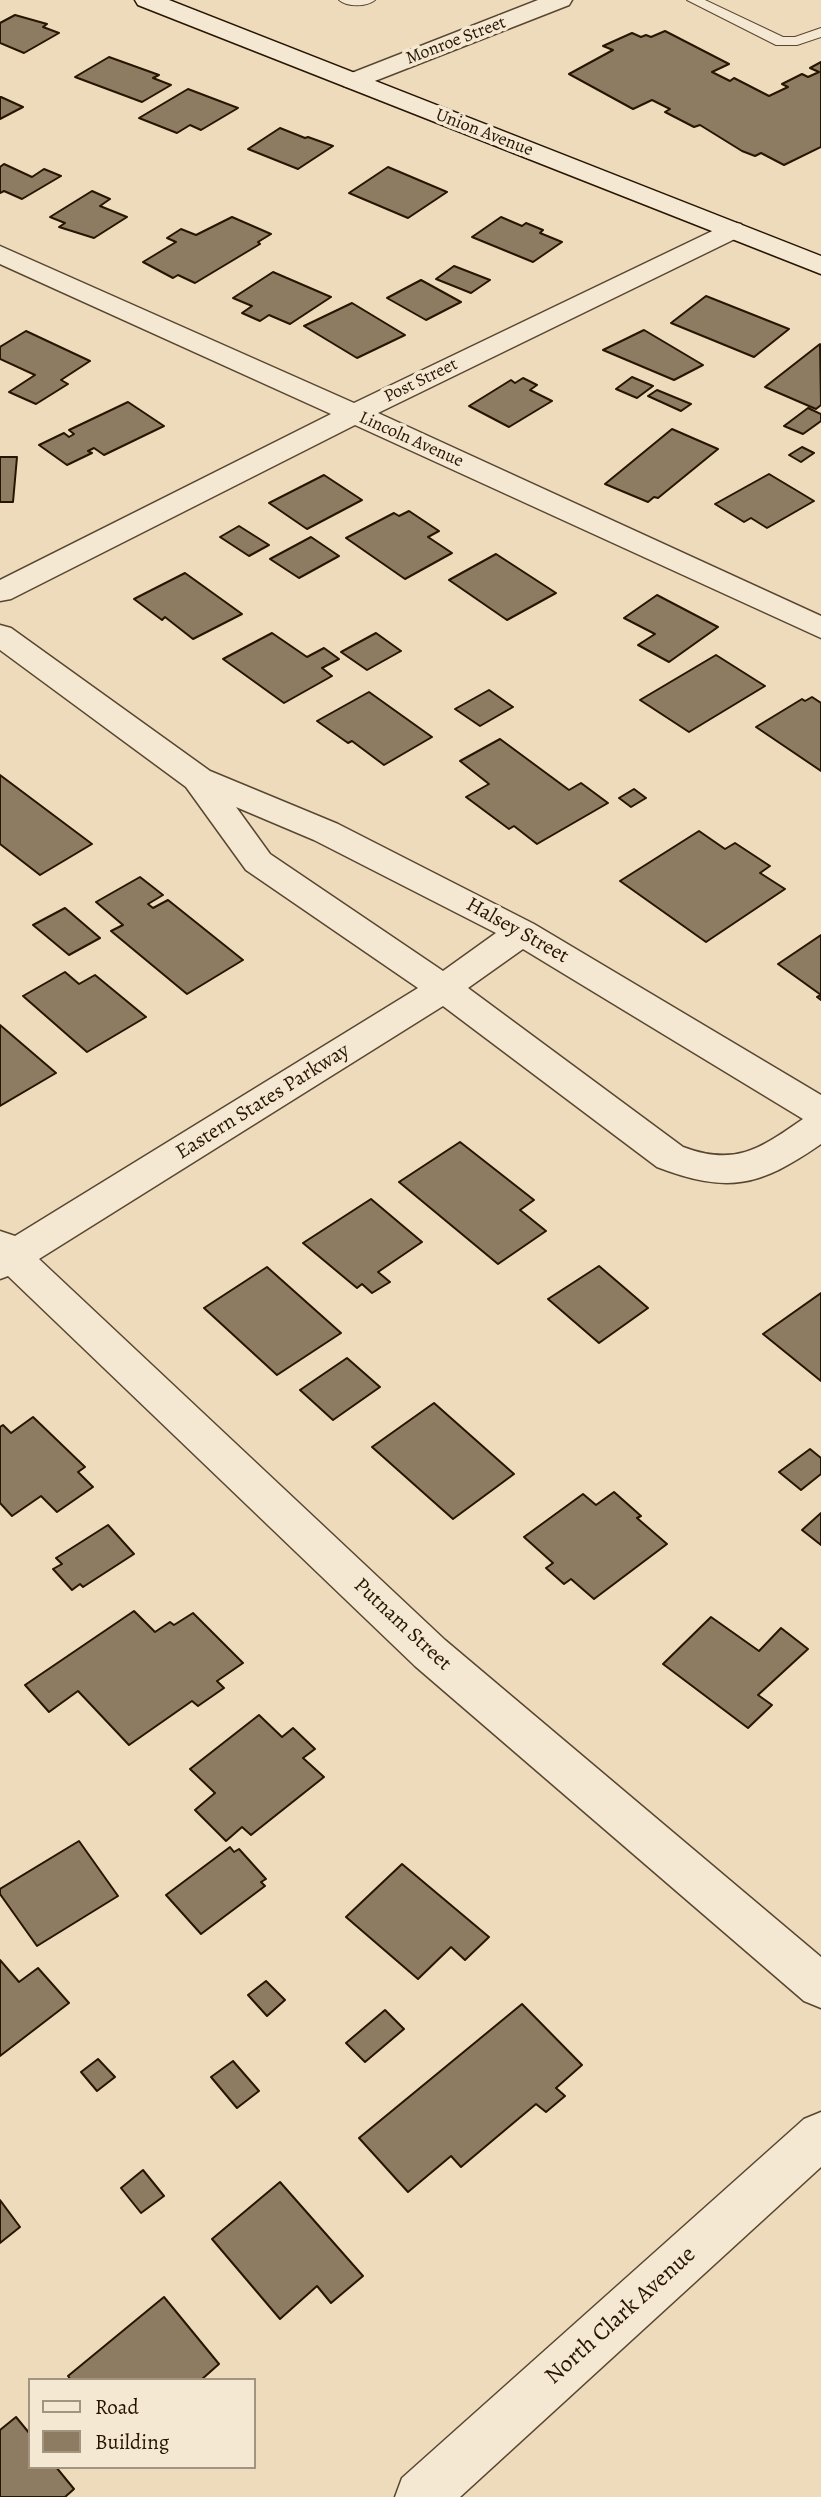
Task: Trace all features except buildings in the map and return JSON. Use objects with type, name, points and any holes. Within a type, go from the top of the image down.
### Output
[{"type":"street","name":"Union Avenue","points":[[147,0],[821,265]]},
{"type":"street","name":"Monroe Street","points":[[353,81],[555,1]]},
{"type":"street","name":"Post Street","points":[[0,592],[354,414],[731,230]]},
{"type":"street","name":"Lincoln Avenue","points":[[0,254],[821,628]]},
{"type":"street","name":"Halsey Street","points":[[0,635],[198,779],[326,832],[522,932],[821,1112]]},
{"type":"street","name":"Halsey Street","points":[[198,779],[258,862],[443,988],[670,1157],[696,1169],[726,1173],[771,1160],[821,1125]]},
{"type":"street","name":"Eastern States Parkway","points":[[4,1256],[392,1023],[522,932]]},
{"type":"street","name":"Putnam Street","points":[[4,1256],[430,1654],[821,1986]]},
{"type":"street","name":"North Clark Avenue","points":[[421,2497],[821,2134]]},
{"type":"lane","points":[[346,0],[368,0]]},
{"type":"lane","points":[[694,0],[781,42],[797,41],[821,32]]}]
